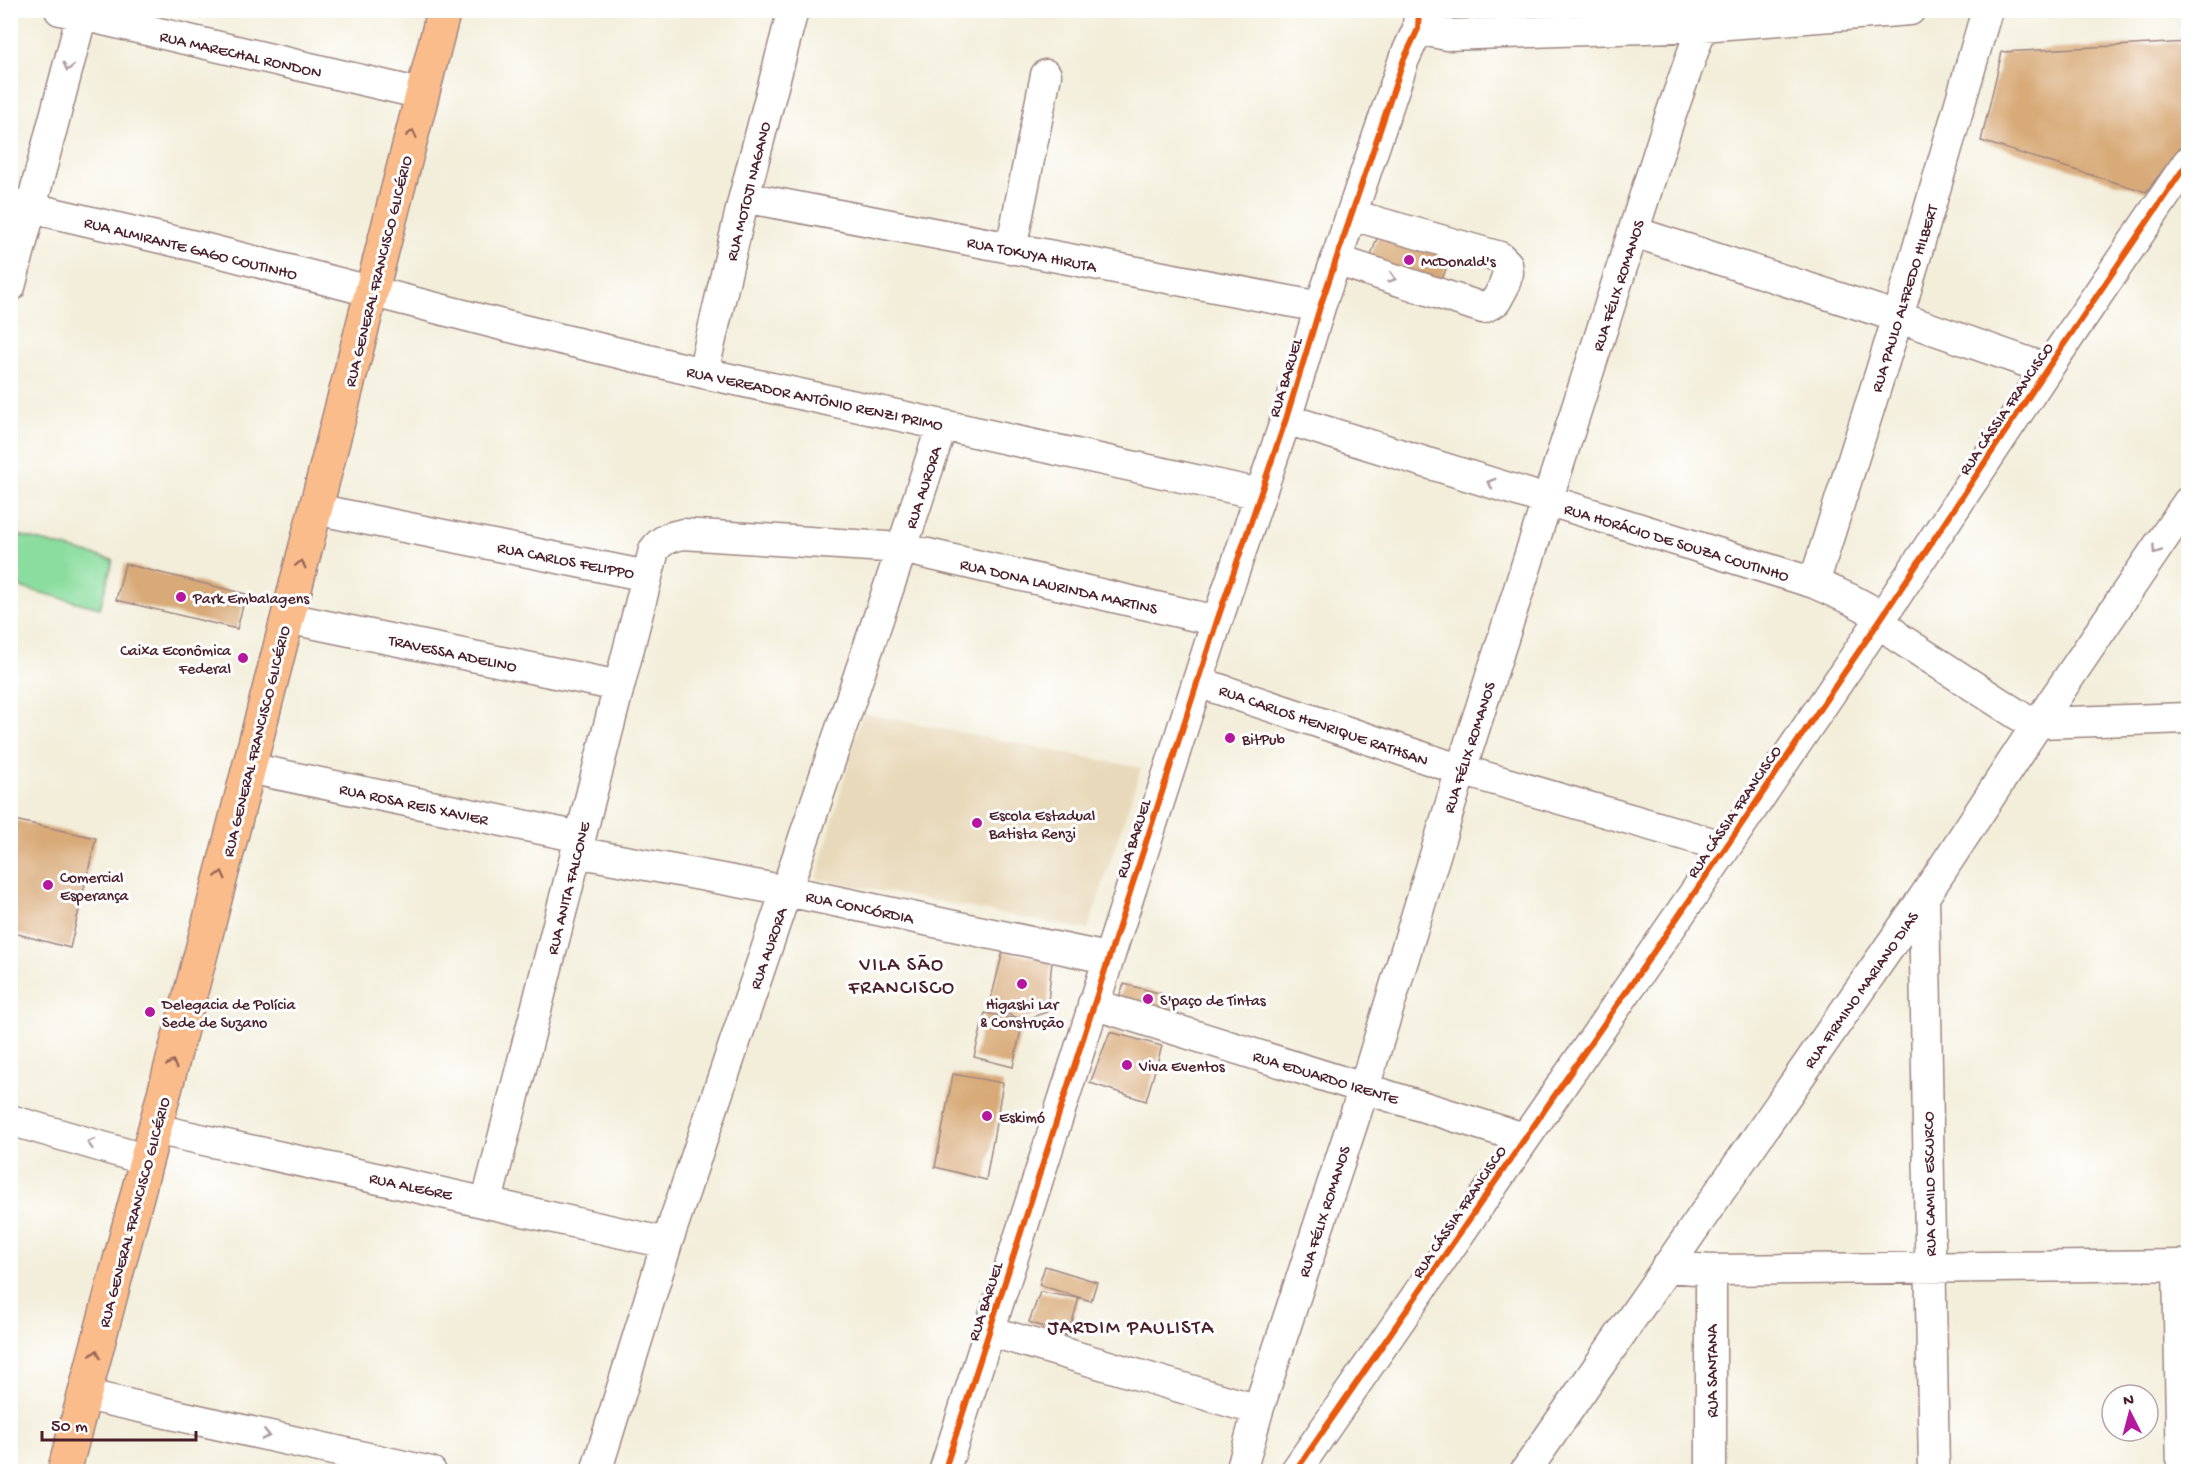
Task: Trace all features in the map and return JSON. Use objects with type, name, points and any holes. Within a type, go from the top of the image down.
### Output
[{"type":"main road","name":"RUA GENERAL FRANCISCO GLICÉRIO","points":[[64,1472],[86,1395],[444,10]]},
{"type":"street","name":"RUA MOTOJI NAGANO","points":[[703,373],[744,197],[793,10]]},
{"type":"street","points":[[1419,20],[1447,35],[1702,26],[1760,16],[1910,10]]},
{"type":"street","name":"RUA PAULO ALFREDO HILBERT","points":[[1814,583],[1898,317],[1987,10]]},
{"type":"street","name":"RUA MARECHAL RONDON","points":[[74,12],[422,94]]},
{"type":"street","points":[[10,287],[21,205],[74,12]]},
{"type":"street","name":"RUA BARUEL","points":[[944,1472],[1107,958],[1217,621],[1286,419],[1320,307],[1419,20]]},
{"type":"street","name":"RUA FÉLIX ROMANOS","points":[[1241,1472],[1258,1410],[1364,1089],[1461,770],[1668,120],[1702,26]]},
{"type":"street","points":[[1011,249],[1046,75]]},
{"type":"street","name":"RUA CÁSSIA FRANCISCO","points":[[1295,1472],[1726,847],[2188,162]]},
{"type":"street","name":"RUA TOKUYA HIRUTA","points":[[744,197],[1320,307]]},
{"type":"street","name":"RUA ALMIRANTE GAGO COUTINHO","points":[[21,205],[195,246],[371,292]]},
{"type":"street","points":[[1336,260],[1483,308],[1496,301],[1503,288],[1508,273],[1507,264],[1500,257],[1352,215]]},
{"type":"street","points":[[1634,232],[1898,317],[2047,369]]},
{"type":"street","name":"RUA VEREADOR ANTÔNIO RENZI PRIMO","points":[[371,292],[703,373],[1260,494]]},
{"type":"street","name":"RUA HORÁCIO DE SOUZA COUTINHO","points":[[1286,419],[1814,583],[1867,608],[1899,638],[2007,709],[2026,720],[2038,723]]},
{"type":"street","name":"RUA AURORA","points":[[596,1472],[667,1243],[942,425]]},
{"type":"street","name":"RUA FIRMINO MARIANO DIAS","points":[[1525,1472],[1924,897],[2038,723],[2188,502]]},
{"type":"street","name":"RUA CARLOS FELIPPO","points":[[315,508],[647,576],[654,550],[659,542],[683,534],[902,548]]},
{"type":"street","name":"RUA DONA LAURINDA MARTINS","points":[[902,548],[1217,621]]},
{"type":"street","name":"RUA ANITA FALCONE","points":[[487,1201],[647,576]]},
{"type":"street","name":"TRAVESSA ADELINO","points":[[287,618],[619,686]]},
{"type":"street","name":"RUA CARLOS HENRIQUE RATHSAN","points":[[1198,681],[1461,770],[1726,847]]},
{"type":"street","points":[[2038,723],[2188,718]]},
{"type":"street","name":"RUA ROSA REIS XAVIER","points":[[248,768],[578,845]]},
{"type":"street","name":"RUA CONCÓRDIA","points":[[578,845],[1107,958]]},
{"type":"street","name":"RUA CAMILO ESCURCO","points":[[1924,897],[1934,1472]]},
{"type":"street","name":"RUA EDUARDO IRENTE","points":[[1093,1004],[1524,1138]]},
{"type":"street","name":"RUA ALEGRE","points":[[10,1120],[487,1201],[667,1243]]},
{"type":"street","points":[[1666,1267],[1711,1270],[2183,1265],[2182,1472]]},
{"type":"street","name":"RUA SANTANA","points":[[1711,1270],[1711,1472]]},
{"type":"street","points":[[989,1331],[1258,1410]]},
{"type":"street","points":[[86,1395],[431,1472]]},
{"type":"shaded area","name":"Escola Estadual Batista Renzi","points":[[862,713],[1141,768],[1088,930],[817,879]]},
{"type":"green space","points":[[11,533],[113,560],[100,608],[11,585]]},
{"type":"building","points":[[2188,42],[2188,138],[2146,192],[1981,141],[2002,52]]},
{"type":"building","name":"McDonald's","points":[[1379,232],[1450,258],[1439,288],[1369,262]]},
{"type":"building","name":"Park Embalagens","points":[[125,564],[246,594],[237,629],[116,600]]},
{"type":"building","name":"Comercial Esperança","points":[[10,819],[96,838],[70,948],[10,932]]},
{"type":"building","name":"Higashi Lar & Construção","points":[[1003,951],[1052,961],[1047,1012],[1023,1020],[989,1007]]},
{"type":"building","name":"S'paço de Tintas","points":[[1124,984],[1179,998],[1175,1014],[1118,999]]},
{"type":"building","points":[[985,1013],[1023,1020],[1013,1067],[974,1057]]},
{"type":"building","name":"Viva Eventos","points":[[1110,1032],[1162,1046],[1146,1101],[1090,1083]]},
{"type":"building","points":[[953,1074],[1003,1083],[986,1180],[935,1167]]},
{"type":"building","points":[[1045,1266],[1097,1282],[1091,1301],[1039,1285]]},
{"type":"building","points":[[1040,1292],[1079,1298],[1068,1336],[1029,1322]]},
{"type":"cycle path","points":[[944,1472],[1217,621],[1286,419],[1320,307],[1404,59],[1418,29],[1419,10]]},
{"type":"cycle path","points":[[1295,1472],[1726,847],[2188,162]]},
{"type":"place","name":"McDonald's","points":[[1409,260]]},
{"type":"place","name":"Park Embalagens","points":[[181,597]]},
{"type":"place","name":"Caixa Econômica Federal","points":[[243,658]]},
{"type":"place","name":"BitPub","points":[[1230,738]]},
{"type":"place","name":"Escola Estadual Batista Renzi","points":[[977,823]]},
{"type":"place","name":"Comercial Esperança","points":[[48,885]]},
{"type":"place","name":"Higashi Lar & Construção","points":[[1022,984]]},
{"type":"place","name":"S'paço de Tintas","points":[[1148,999]]},
{"type":"place","name":"Delegacia de Polícia Sede de Suzano","points":[[150,1012]]},
{"type":"place","name":"Viva Eventos","points":[[1127,1065]]},
{"type":"place","name":"Eskimó","points":[[987,1116]]},
{"type":"district","name":"VILA SÃO FRANCISCO","points":[[902,974]]},
{"type":"district","name":"JARDIM PAULISTA","points":[[1131,1326]]}]
